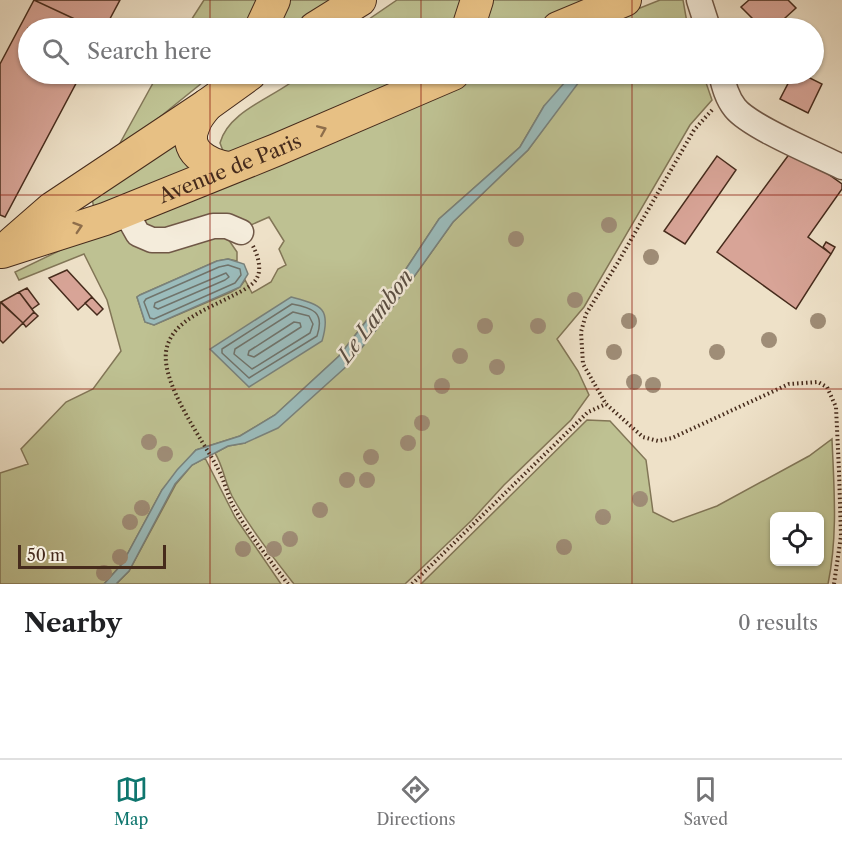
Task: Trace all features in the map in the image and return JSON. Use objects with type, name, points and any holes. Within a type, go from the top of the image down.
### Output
[{"type":"main road","points":[[266,18],[274,0]]},
{"type":"main road","points":[[331,18],[360,0]]},
{"type":"main road","points":[[471,18],[477,0]]},
{"type":"main road","points":[[582,18],[625,0]]},
{"type":"main road","points":[[158,136],[178,109],[208,84]]},
{"type":"main road","name":"Avenue de Paris","points":[[1,251],[51,209],[236,84]]},
{"type":"main road","points":[[385,102],[409,84]]},
{"type":"main road","name":"Avenue de Paris","points":[[1,251],[125,211],[276,150],[429,84]]},
{"type":"main road","points":[[207,105],[193,125],[190,140],[194,151],[202,159],[228,168]]},
{"type":"street","points":[[699,0],[705,18]]},
{"type":"street","points":[[724,84],[736,110],[752,123],[842,167]]},
{"type":"street","points":[[125,211],[138,234],[152,240],[167,240],[213,226],[227,226],[241,232]]},
{"type":"path","points":[[724,84],[694,130],[586,314],[581,332],[583,363],[606,404],[643,437],[658,441],[672,438],[789,384],[818,382],[827,387],[836,407],[839,471],[840,536],[834,584]]},
{"type":"path","points":[[241,232],[250,241],[257,255],[259,268],[256,280],[189,319],[169,339],[165,354],[171,381],[199,439],[218,469],[236,512],[288,584]]},
{"type":"path","points":[[412,584],[588,412],[606,404]]},
{"type":"green space","points":[[204,0],[267,0],[256,18],[192,18]]},
{"type":"green space","points":[[283,0],[335,0],[306,18],[275,18]]},
{"type":"green space","points":[[397,0],[470,0],[462,18],[371,18]]},
{"type":"green space","points":[[491,0],[605,0],[562,18],[485,18]]},
{"type":"green space","points":[[660,0],[683,0],[686,18],[615,18]]},
{"type":"green space","points":[[152,84],[201,84],[114,154]]},
{"type":"green space","points":[[289,84],[393,84],[378,94],[231,154],[223,151],[220,143],[225,131],[233,121]]},
{"type":"green space","points":[[460,84],[706,84],[712,100],[690,125],[584,307],[557,339],[578,371],[589,395],[571,420],[405,584],[294,584],[239,508],[215,453],[228,446],[245,443],[376,330],[453,222],[528,150],[574,87],[544,106],[520,147],[439,219],[402,275],[339,356],[275,415],[240,436],[196,450],[162,490],[122,564],[104,584],[0,584],[0,473],[28,464],[21,449],[66,402],[93,389],[121,351],[107,300],[84,254],[19,280],[15,272],[134,215]],"holes":[[[269,217],[284,241],[279,249],[286,265],[278,269],[271,282],[252,293],[245,280],[240,287],[231,292],[154,325],[145,322],[137,297],[140,295],[217,261],[228,259],[237,261],[237,252],[226,236]]]},
{"type":"green space","points":[[176,144],[208,169],[94,209],[92,198]]},
{"type":"green space","points":[[587,420],[610,421],[646,460],[653,512],[673,522],[717,506],[809,456],[832,439],[834,530],[828,584],[421,584]]},
{"type":"green space","points":[[205,458],[235,517],[281,584],[116,584],[129,571],[176,484],[192,465]]},
{"type":"water","name":"Le Lambon","points":[[563,84],[578,84],[528,150],[453,222],[376,330],[348,365],[278,428],[245,443],[228,446],[192,465],[175,484],[129,571],[116,584],[104,584],[122,564],[162,490],[177,470],[196,450],[240,436],[275,415],[339,356],[402,275],[439,219],[520,147],[544,106]]},
{"type":"water","points":[[228,259],[244,264],[248,274],[240,287],[154,325],[145,322],[137,297],[217,261]]},
{"type":"water","points":[[291,297],[309,302],[321,309],[325,321],[322,341],[249,387],[210,349]]},
{"type":"building","points":[[34,0],[73,18],[24,18]]},
{"type":"building","points":[[34,0],[120,0],[110,18],[73,18]]},
{"type":"building","points":[[749,0],[788,0],[796,8],[785,18],[752,18],[741,7]]},
{"type":"building","points":[[18,30],[18,84],[76,84],[5,217],[0,215],[0,64]]},
{"type":"building","points":[[788,84],[822,84],[808,113],[780,99]]},
{"type":"building","points":[[793,149],[842,184],[842,189],[808,237],[831,254],[796,309],[717,252]]},
{"type":"building","points":[[717,156],[736,170],[685,244],[664,231]]},
{"type":"building","points":[[826,242],[835,247],[831,254],[823,247]]},
{"type":"building","points":[[67,270],[92,297],[78,310],[49,278]]},
{"type":"building","points":[[27,288],[39,304],[32,309],[19,292]]},
{"type":"building","points":[[19,292],[34,312],[23,323],[1,302]]},
{"type":"building","points":[[92,297],[103,309],[97,315],[85,303]]},
{"type":"building","points":[[0,302],[23,323],[3,343],[0,340]]},
{"type":"building","points":[[34,312],[38,316],[26,327],[23,323]]}]
